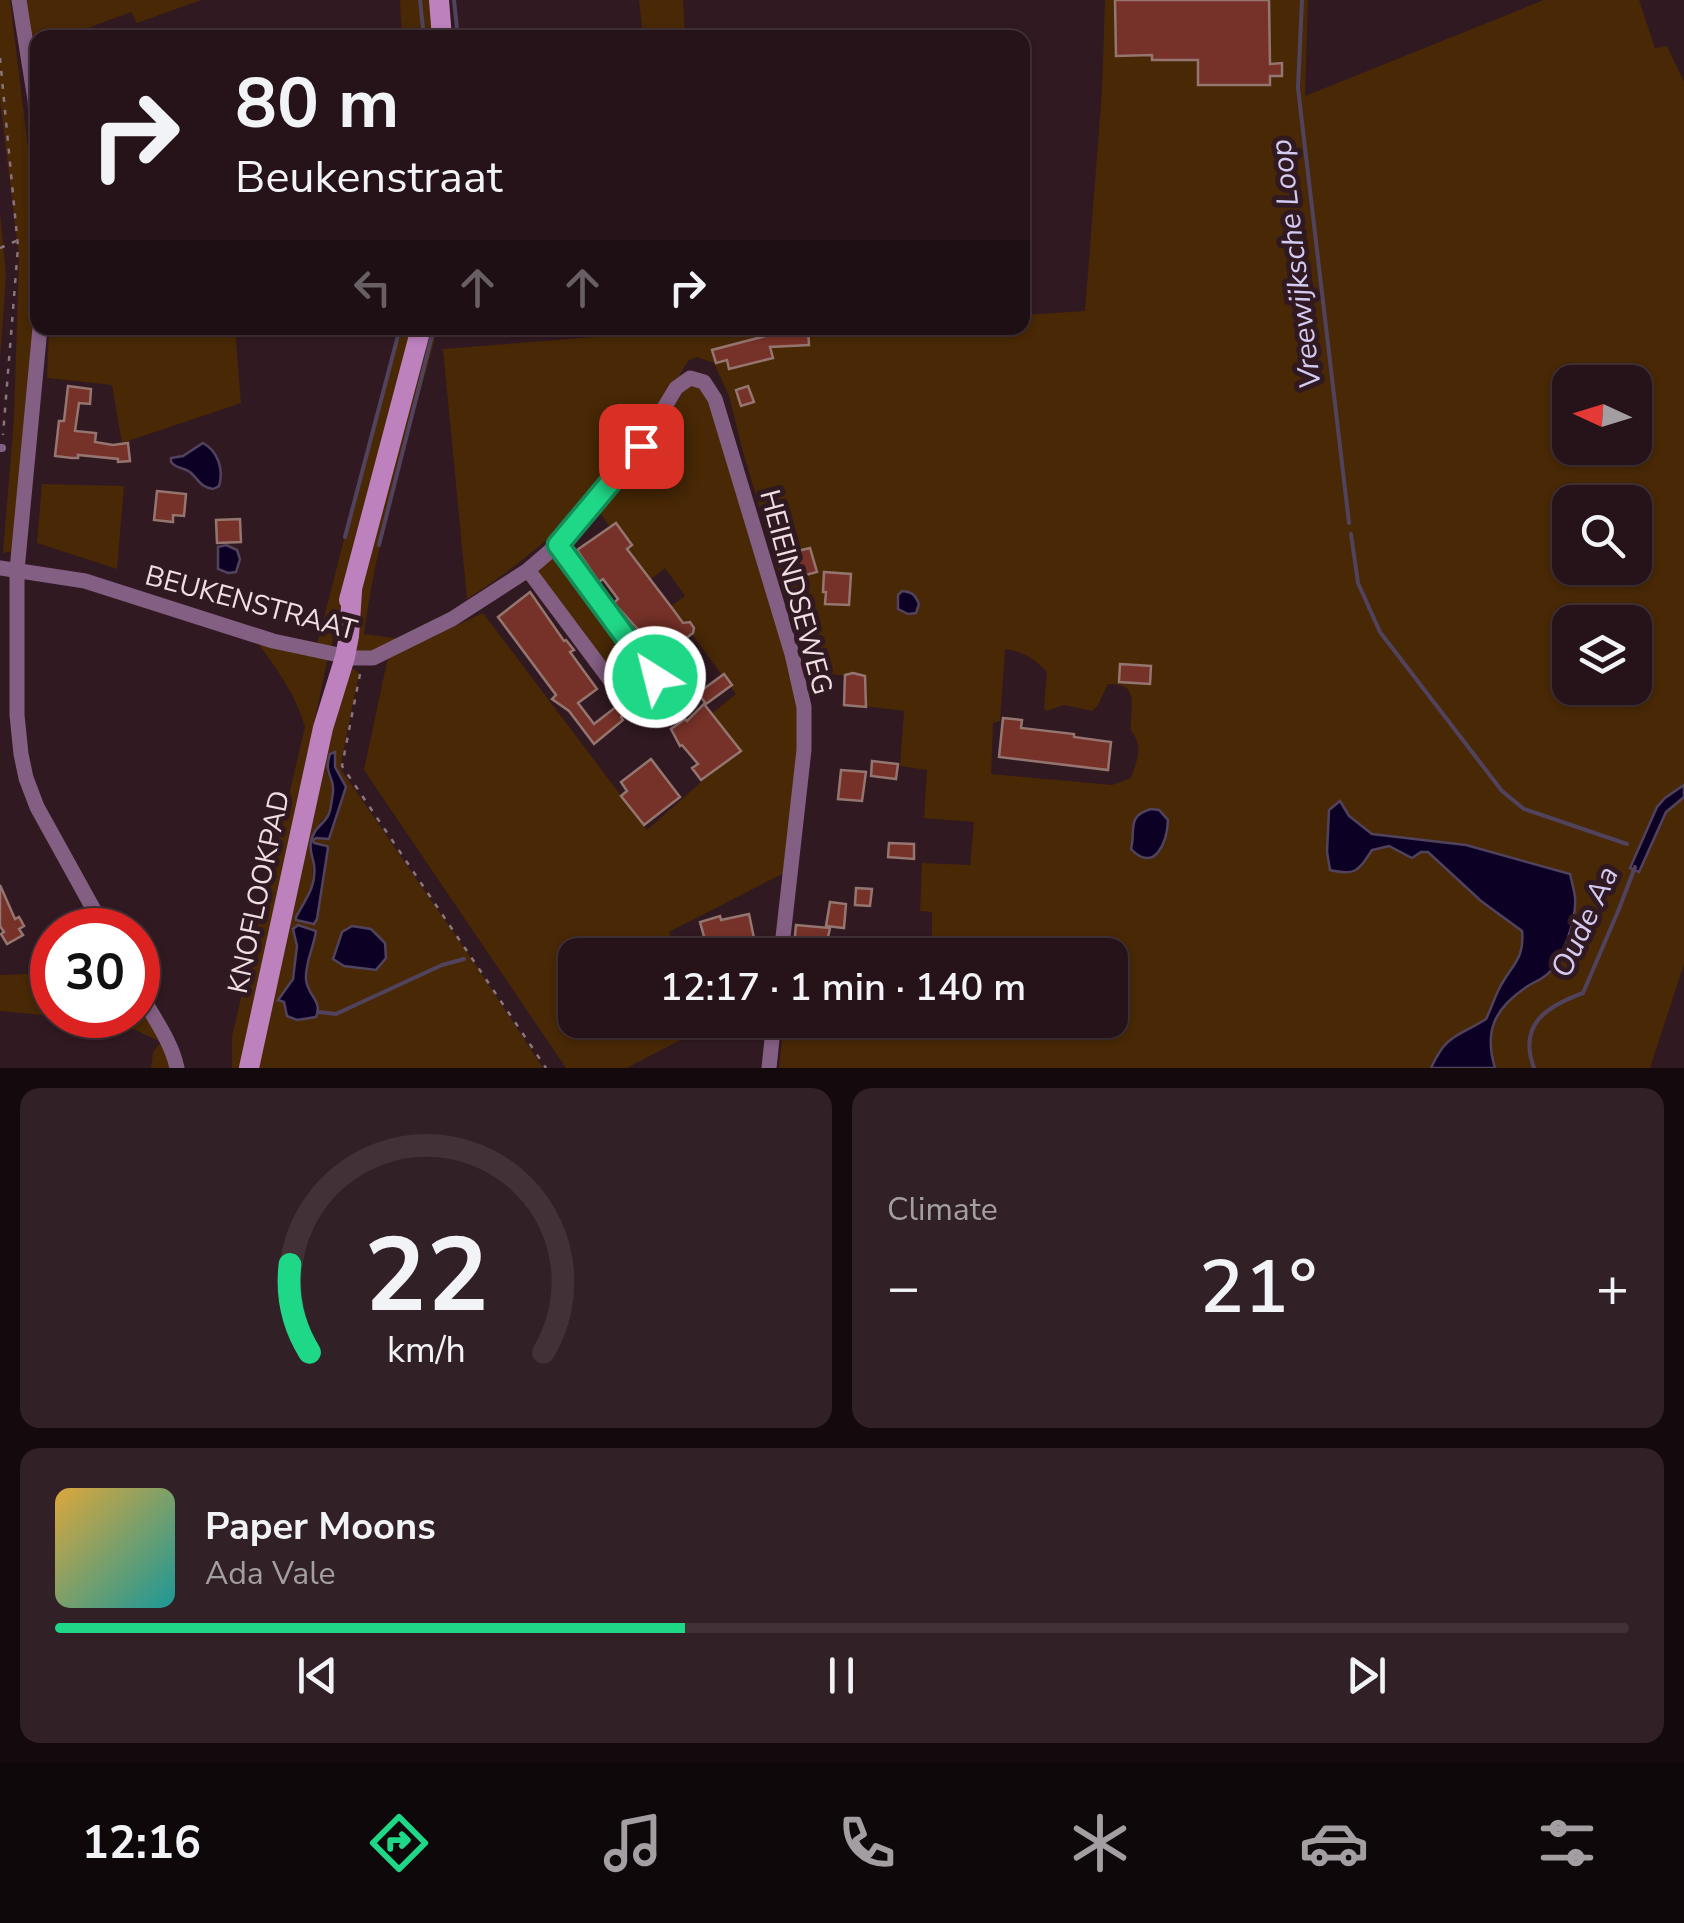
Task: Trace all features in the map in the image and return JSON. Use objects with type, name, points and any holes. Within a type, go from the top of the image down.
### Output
[{"type":"main road","points":[[439,0],[441,30]]},
{"type":"main road","name":"KNOFLOOKPAD","points":[[249,1068],[323,728],[347,656],[338,631],[419,335]]},
{"type":"street","points":[[19,0],[30,69]]},
{"type":"street","points":[[39,335],[17,570],[20,754],[37,807],[93,908]]},
{"type":"street","name":"BEUKENSTRAAT","points":[[0,568],[85,581],[262,638],[373,658],[452,619],[528,570],[558,545],[641,446],[676,388],[690,378]]},
{"type":"street","name":"HEIEINDSEWEG","points":[[690,378],[704,382],[716,399],[792,654],[804,707],[804,750],[783,938]]},
{"type":"street","points":[[528,570],[622,696],[641,700],[653,693],[655,677],[558,545]]},
{"type":"street","points":[[160,1029],[177,1068]]},
{"type":"street","points":[[769,1068],[772,1038]]},
{"type":"path","points":[[0,58],[18,241],[1,448]]},
{"type":"path","points":[[0,248],[18,241]]},
{"type":"path","points":[[347,656],[342,766],[546,1068]]},
{"type":"shaded area","points":[[0,0],[10,0],[30,165],[30,335],[35,335],[13,551],[3,553],[14,419],[19,257],[0,99]]},
{"type":"shaded area","points":[[26,0],[201,0],[137,23],[131,12],[83,30],[30,30],[30,33]]},
{"type":"shaded area","points":[[400,0],[431,0],[434,30],[402,30]]},
{"type":"shaded area","points":[[639,0],[683,0],[685,30],[642,30]]},
{"type":"shaded area","points":[[1105,0],[1308,0],[1305,96],[1544,0],[1639,0],[1655,48],[1667,46],[1684,82],[1684,785],[1657,807],[1630,867],[1639,872],[1666,812],[1684,797],[1684,964],[1650,1068],[779,1068],[782,1038],[1128,1038],[1128,938],[931,938],[932,912],[920,911],[922,863],[970,865],[974,822],[924,818],[927,770],[900,766],[904,711],[856,705],[861,678],[808,671],[729,396],[714,363],[697,357],[688,361],[638,441],[603,485],[537,548],[467,599],[443,349],[620,335],[1030,335],[1030,315],[1085,311]],"holes":[[[1005,649],[1028,657],[1047,672],[1046,711],[1064,705],[1092,711],[1108,684],[1126,687],[1132,699],[1131,731],[1138,748],[1131,778],[1112,785],[991,774],[993,723],[1000,721]],[[1132,829],[1163,846],[1159,854],[1131,849]]]},
{"type":"shaded area","points":[[0,212],[6,275],[0,360]]},
{"type":"shaded area","points":[[49,335],[236,335],[241,403],[122,443],[112,385],[47,378]]},
{"type":"shaded area","points":[[396,335],[410,335],[371,478],[331,648],[317,645]]},
{"type":"shaded area","points":[[424,335],[435,335],[385,523],[364,634],[402,639],[368,653],[350,650],[364,575]]},
{"type":"shaded area","points":[[691,386],[706,390],[802,708],[786,872],[669,932],[671,938],[558,938],[558,1038],[684,1038],[627,1068],[566,1068],[364,770],[388,657],[483,613],[647,830],[709,775],[717,763],[705,719],[736,694],[671,606],[685,596],[665,568],[650,580],[596,508]]},
{"type":"shaded area","points":[[203,443],[213,451],[220,467],[219,486],[213,489],[171,462],[171,458],[183,456]]},
{"type":"shaded area","points":[[42,484],[124,486],[117,569],[37,543]]},
{"type":"shaded area","points":[[226,545],[237,550],[240,559],[236,572],[218,569],[218,547]]},
{"type":"shaded area","points":[[551,554],[616,639],[644,683],[633,699],[535,569]]},
{"type":"shaded area","points":[[902,591],[916,598],[916,613],[898,609],[898,595]]},
{"type":"shaded area","points":[[256,641],[328,657],[242,1068],[232,1068],[232,1036],[305,727],[291,693]]},
{"type":"shaded area","points":[[347,664],[359,673],[340,768],[543,1068],[257,1068]],"holes":[[[330,754],[346,787],[327,840],[315,838],[321,821],[327,817],[334,789],[326,771]],[[312,839],[328,848],[307,922],[297,912],[308,895],[313,869]],[[347,927],[372,971],[344,966],[334,952]],[[316,931],[307,972],[314,997],[285,1011],[281,1001],[296,961],[293,935]]]},
{"type":"shaded area","points":[[335,752],[335,767],[346,787],[329,839],[313,840],[328,848],[314,924],[296,917],[314,880],[311,842],[330,811],[333,787],[328,761]]},
{"type":"shaded area","points":[[1684,785],[1684,797],[1666,812],[1639,872],[1630,868],[1657,807]]},
{"type":"shaded area","points":[[1340,801],[1349,816],[1372,834],[1466,845],[1570,874],[1575,906],[1567,940],[1551,970],[1514,996],[1499,1013],[1491,1032],[1495,1068],[1431,1068],[1448,1042],[1486,1019],[1519,956],[1522,931],[1481,901],[1428,852],[1412,858],[1389,846],[1372,850],[1356,870],[1330,870],[1329,810]]},
{"type":"shaded area","points":[[1151,809],[1159,810],[1168,820],[1162,845],[1153,857],[1147,858],[1131,849],[1135,820]]},
{"type":"shaded area","points":[[298,925],[316,931],[306,979],[318,1011],[316,1017],[297,1020],[287,1016],[284,1002],[278,1000],[293,979],[297,946],[293,929]]},
{"type":"shaded area","points":[[352,926],[371,929],[385,943],[386,958],[376,970],[344,966],[333,959],[342,932]]},
{"type":"shaded area","points":[[30,974],[30,1014],[0,1011],[0,975]]},
{"type":"shaded area","points":[[152,1038],[160,1038],[172,1068],[151,1068],[153,1052],[161,1042]]},
{"type":"building","points":[[1115,0],[1269,0],[1270,64],[1282,63],[1282,76],[1270,76],[1270,85],[1198,85],[1198,60],[1116,56]]},
{"type":"building","points":[[769,335],[808,335],[809,345],[770,347],[773,358],[729,369],[727,360],[716,363],[712,350]]},
{"type":"building","points":[[68,386],[91,389],[90,404],[79,403],[75,431],[96,433],[95,442],[128,443],[130,461],[55,456]]},
{"type":"building","points":[[748,386],[754,402],[741,406],[736,390]]},
{"type":"building","points":[[157,491],[186,494],[184,516],[173,515],[173,522],[154,520]]},
{"type":"building","points":[[240,519],[241,542],[217,543],[216,520]]},
{"type":"building","points":[[616,523],[632,545],[627,549],[683,623],[690,622],[694,628],[678,644],[682,650],[661,666],[639,636],[642,634],[614,603],[618,599],[603,579],[599,582],[577,550]]},
{"type":"building","points":[[810,548],[817,572],[795,578],[789,553]]},
{"type":"building","points":[[824,572],[851,574],[849,605],[825,604]]},
{"type":"building","points":[[530,592],[574,650],[570,652],[597,689],[578,703],[594,724],[617,706],[626,713],[594,744],[569,711],[552,699],[556,695],[498,617]]},
{"type":"building","points":[[1120,664],[1151,666],[1150,684],[1119,682]]},
{"type":"building","points":[[724,674],[732,685],[706,704],[698,693]]},
{"type":"building","points":[[845,675],[865,676],[866,707],[844,705]]},
{"type":"building","points":[[704,704],[741,751],[701,780],[692,768],[698,764],[680,746],[671,729],[687,721]]},
{"type":"building","points":[[1003,718],[1022,720],[1021,728],[1111,742],[1108,770],[999,757]]},
{"type":"building","points":[[651,759],[680,797],[644,825],[621,796],[627,791],[621,782]]},
{"type":"building","points":[[872,761],[898,764],[896,779],[871,776]]},
{"type":"building","points":[[841,770],[866,772],[862,801],[838,799]]},
{"type":"building","points":[[889,843],[914,844],[914,859],[888,857]]},
{"type":"building","points":[[0,885],[15,919],[19,917],[24,926],[19,929],[23,935],[7,944],[0,926]]},
{"type":"building","points":[[856,888],[872,889],[870,906],[855,905]]},
{"type":"building","points":[[830,902],[846,904],[844,928],[826,926]]},
{"type":"building","points":[[749,914],[754,938],[704,938],[700,922],[720,916],[721,920]]},
{"type":"building","points":[[796,925],[830,928],[828,938],[795,938]]},
{"type":"waterway","points":[[420,0],[423,30]]},
{"type":"waterway","points":[[454,0],[457,30]]},
{"type":"waterway","name":"Vreewijksche Loop","points":[[1302,0],[1298,88],[1349,523]]},
{"type":"waterway","points":[[345,537],[398,335]]},
{"type":"waterway","points":[[379,545],[432,335]]},
{"type":"waterway","name":"Vreewijksche Loop","points":[[1351,534],[1358,583],[1380,632],[1502,791],[1524,809],[1627,844]]},
{"type":"waterway","name":"Oude Aa","points":[[1534,1068],[1530,1053],[1532,1029],[1547,1012],[1583,993],[1635,867]]},
{"type":"waterway","points":[[319,1012],[336,1014],[442,965],[464,959]]},
{"type":"route","points":[[641,446],[558,545],[655,677]]}]
